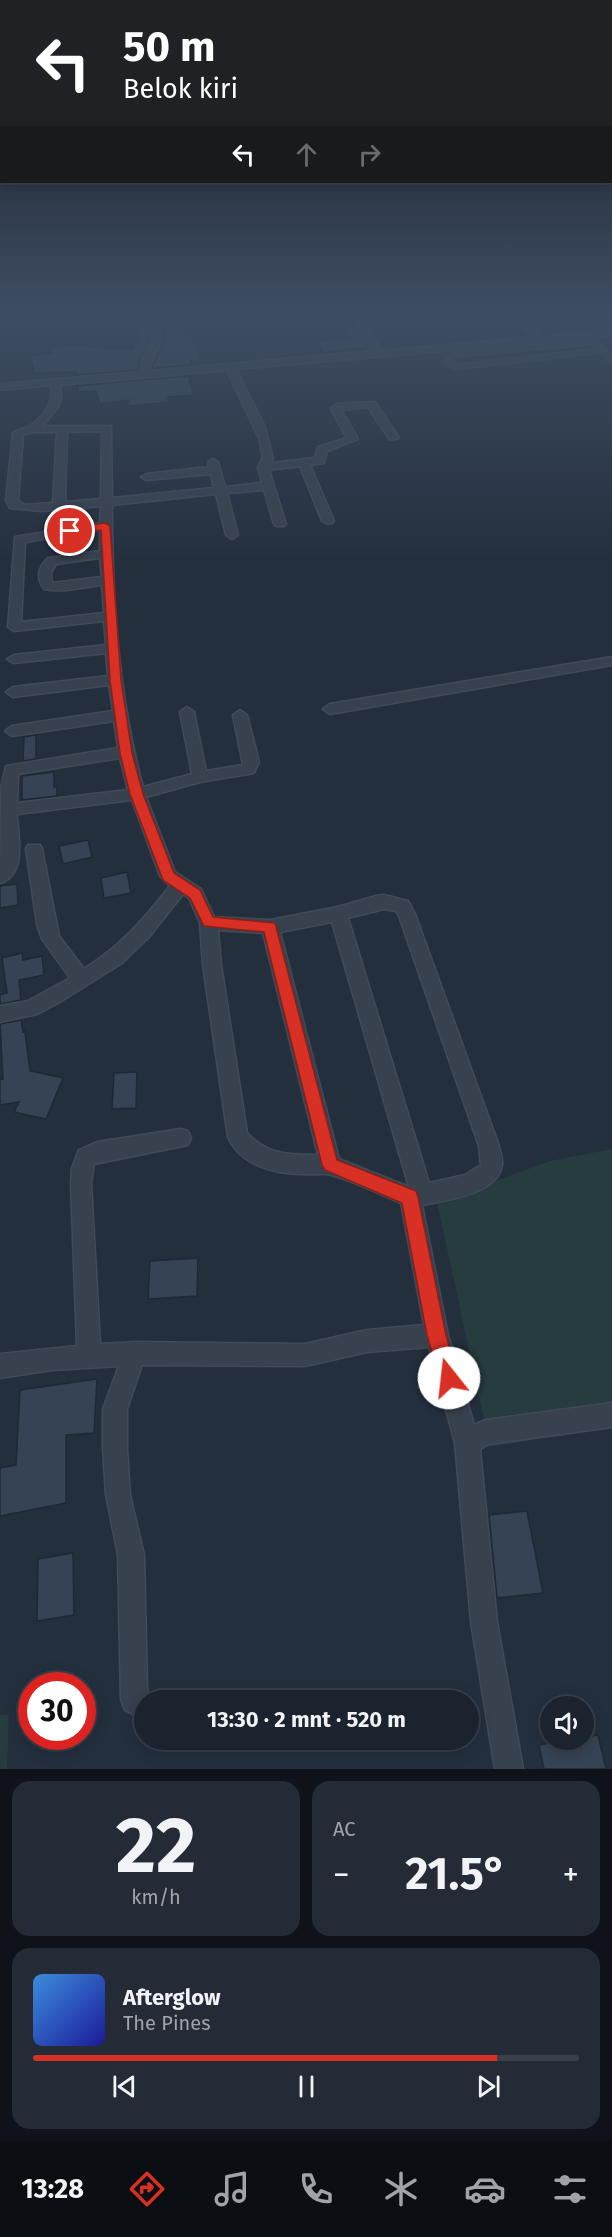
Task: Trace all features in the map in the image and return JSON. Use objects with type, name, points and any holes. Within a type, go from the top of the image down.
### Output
[{"type":"street","points":[[33,429],[55,405],[58,396]]},
{"type":"street","points":[[246,396],[267,448],[268,459],[263,467],[280,524]]},
{"type":"street","points":[[263,467],[320,461],[322,449],[353,439],[337,407],[371,404],[394,438]]},
{"type":"street","points":[[209,922],[270,927],[338,914],[384,902],[398,905],[405,911],[489,1146],[492,1164],[486,1174],[447,1190],[416,1196],[330,1165],[274,1162],[255,1155],[238,1137],[212,965],[209,922],[195,894],[168,876],[137,794],[126,753],[115,680],[106,554],[105,526],[106,502],[106,427],[33,429],[18,433],[13,504],[25,508],[59,506],[106,502],[149,498],[221,492],[269,486]]},
{"type":"street","points":[[59,506],[62,429]]},
{"type":"street","points":[[304,463],[328,521]]},
{"type":"street","points":[[149,498],[146,472],[214,466],[232,535]]},
{"type":"street","points":[[105,526],[19,539],[14,627],[111,616]]},
{"type":"street","points":[[106,554],[52,561],[45,572],[45,582],[48,586],[59,587],[108,580]]},
{"type":"street","points":[[14,659],[113,648]]},
{"type":"street","points":[[330,709],[612,661]]},
{"type":"street","points":[[13,692],[115,680]]},
{"type":"street","points":[[187,712],[200,777]]},
{"type":"street","points":[[12,731],[121,715]]},
{"type":"street","points":[[10,809],[137,794],[200,777],[251,767],[252,761],[240,715]]},
{"type":"street","points":[[0,877],[7,873],[10,867],[5,829],[10,809],[4,789],[11,770],[126,753]]},
{"type":"street","points":[[33,849],[48,931],[51,939],[82,980]]},
{"type":"street","points":[[0,1014],[31,1008],[52,998],[116,958],[143,932],[180,885]]},
{"type":"street","points":[[338,914],[416,1196],[437,1335],[467,1443],[484,1622],[510,1769]]},
{"type":"street","points":[[270,927],[330,1165]]},
{"type":"street","points":[[89,1356],[81,1194],[82,1168],[86,1157],[97,1152],[181,1138]]},
{"type":"street","points":[[0,1366],[135,1353],[304,1355],[367,1341],[437,1335]]},
{"type":"street","points":[[134,1693],[131,1555],[118,1495],[115,1409],[135,1353]]},
{"type":"street","points":[[467,1443],[486,1432],[612,1415]]},
{"type":"green space","points":[[612,1149],[612,1425],[490,1447],[437,1202],[550,1161]]},
{"type":"green space","points":[[9,1714],[7,1769],[0,1769],[0,1715]]},
{"type":"building","points":[[97,396],[187,396],[168,397],[169,402],[130,406],[129,400],[100,404]]},
{"type":"building","points":[[36,735],[36,759],[23,761],[24,737]]},
{"type":"building","points":[[54,772],[54,787],[57,787],[57,796],[22,800],[22,776]]},
{"type":"building","points":[[88,840],[92,857],[63,864],[59,846]]},
{"type":"building","points":[[127,872],[131,893],[104,898],[101,878]]},
{"type":"building","points":[[17,884],[18,905],[0,908],[0,886]]},
{"type":"building","points":[[22,953],[23,960],[42,956],[44,975],[19,980],[21,1000],[0,1004],[0,995],[7,993],[2,958]]},
{"type":"building","points":[[21,1020],[23,1032],[25,1031],[30,1071],[63,1078],[46,1119],[14,1112],[19,1102],[0,1105],[0,1080],[3,1079],[0,1024]]},
{"type":"building","points":[[137,1072],[136,1108],[112,1109],[114,1073]]},
{"type":"building","points":[[198,1258],[197,1296],[148,1299],[150,1261]]},
{"type":"building","points":[[97,1379],[94,1433],[66,1435],[66,1503],[0,1516],[0,1468],[16,1465],[20,1390]]},
{"type":"building","points":[[527,1511],[543,1593],[497,1598],[489,1515]]},
{"type":"building","points":[[73,1553],[74,1615],[37,1621],[38,1559]]},
{"type":"building","points":[[598,1735],[606,1769],[544,1769],[540,1750],[594,1750],[594,1736]]},
{"type":"route","points":[[70,531],[105,526],[115,680],[126,753],[137,794],[168,876],[195,894],[209,922],[270,927],[330,1165],[410,1197],[437,1335],[449,1378]]}]
